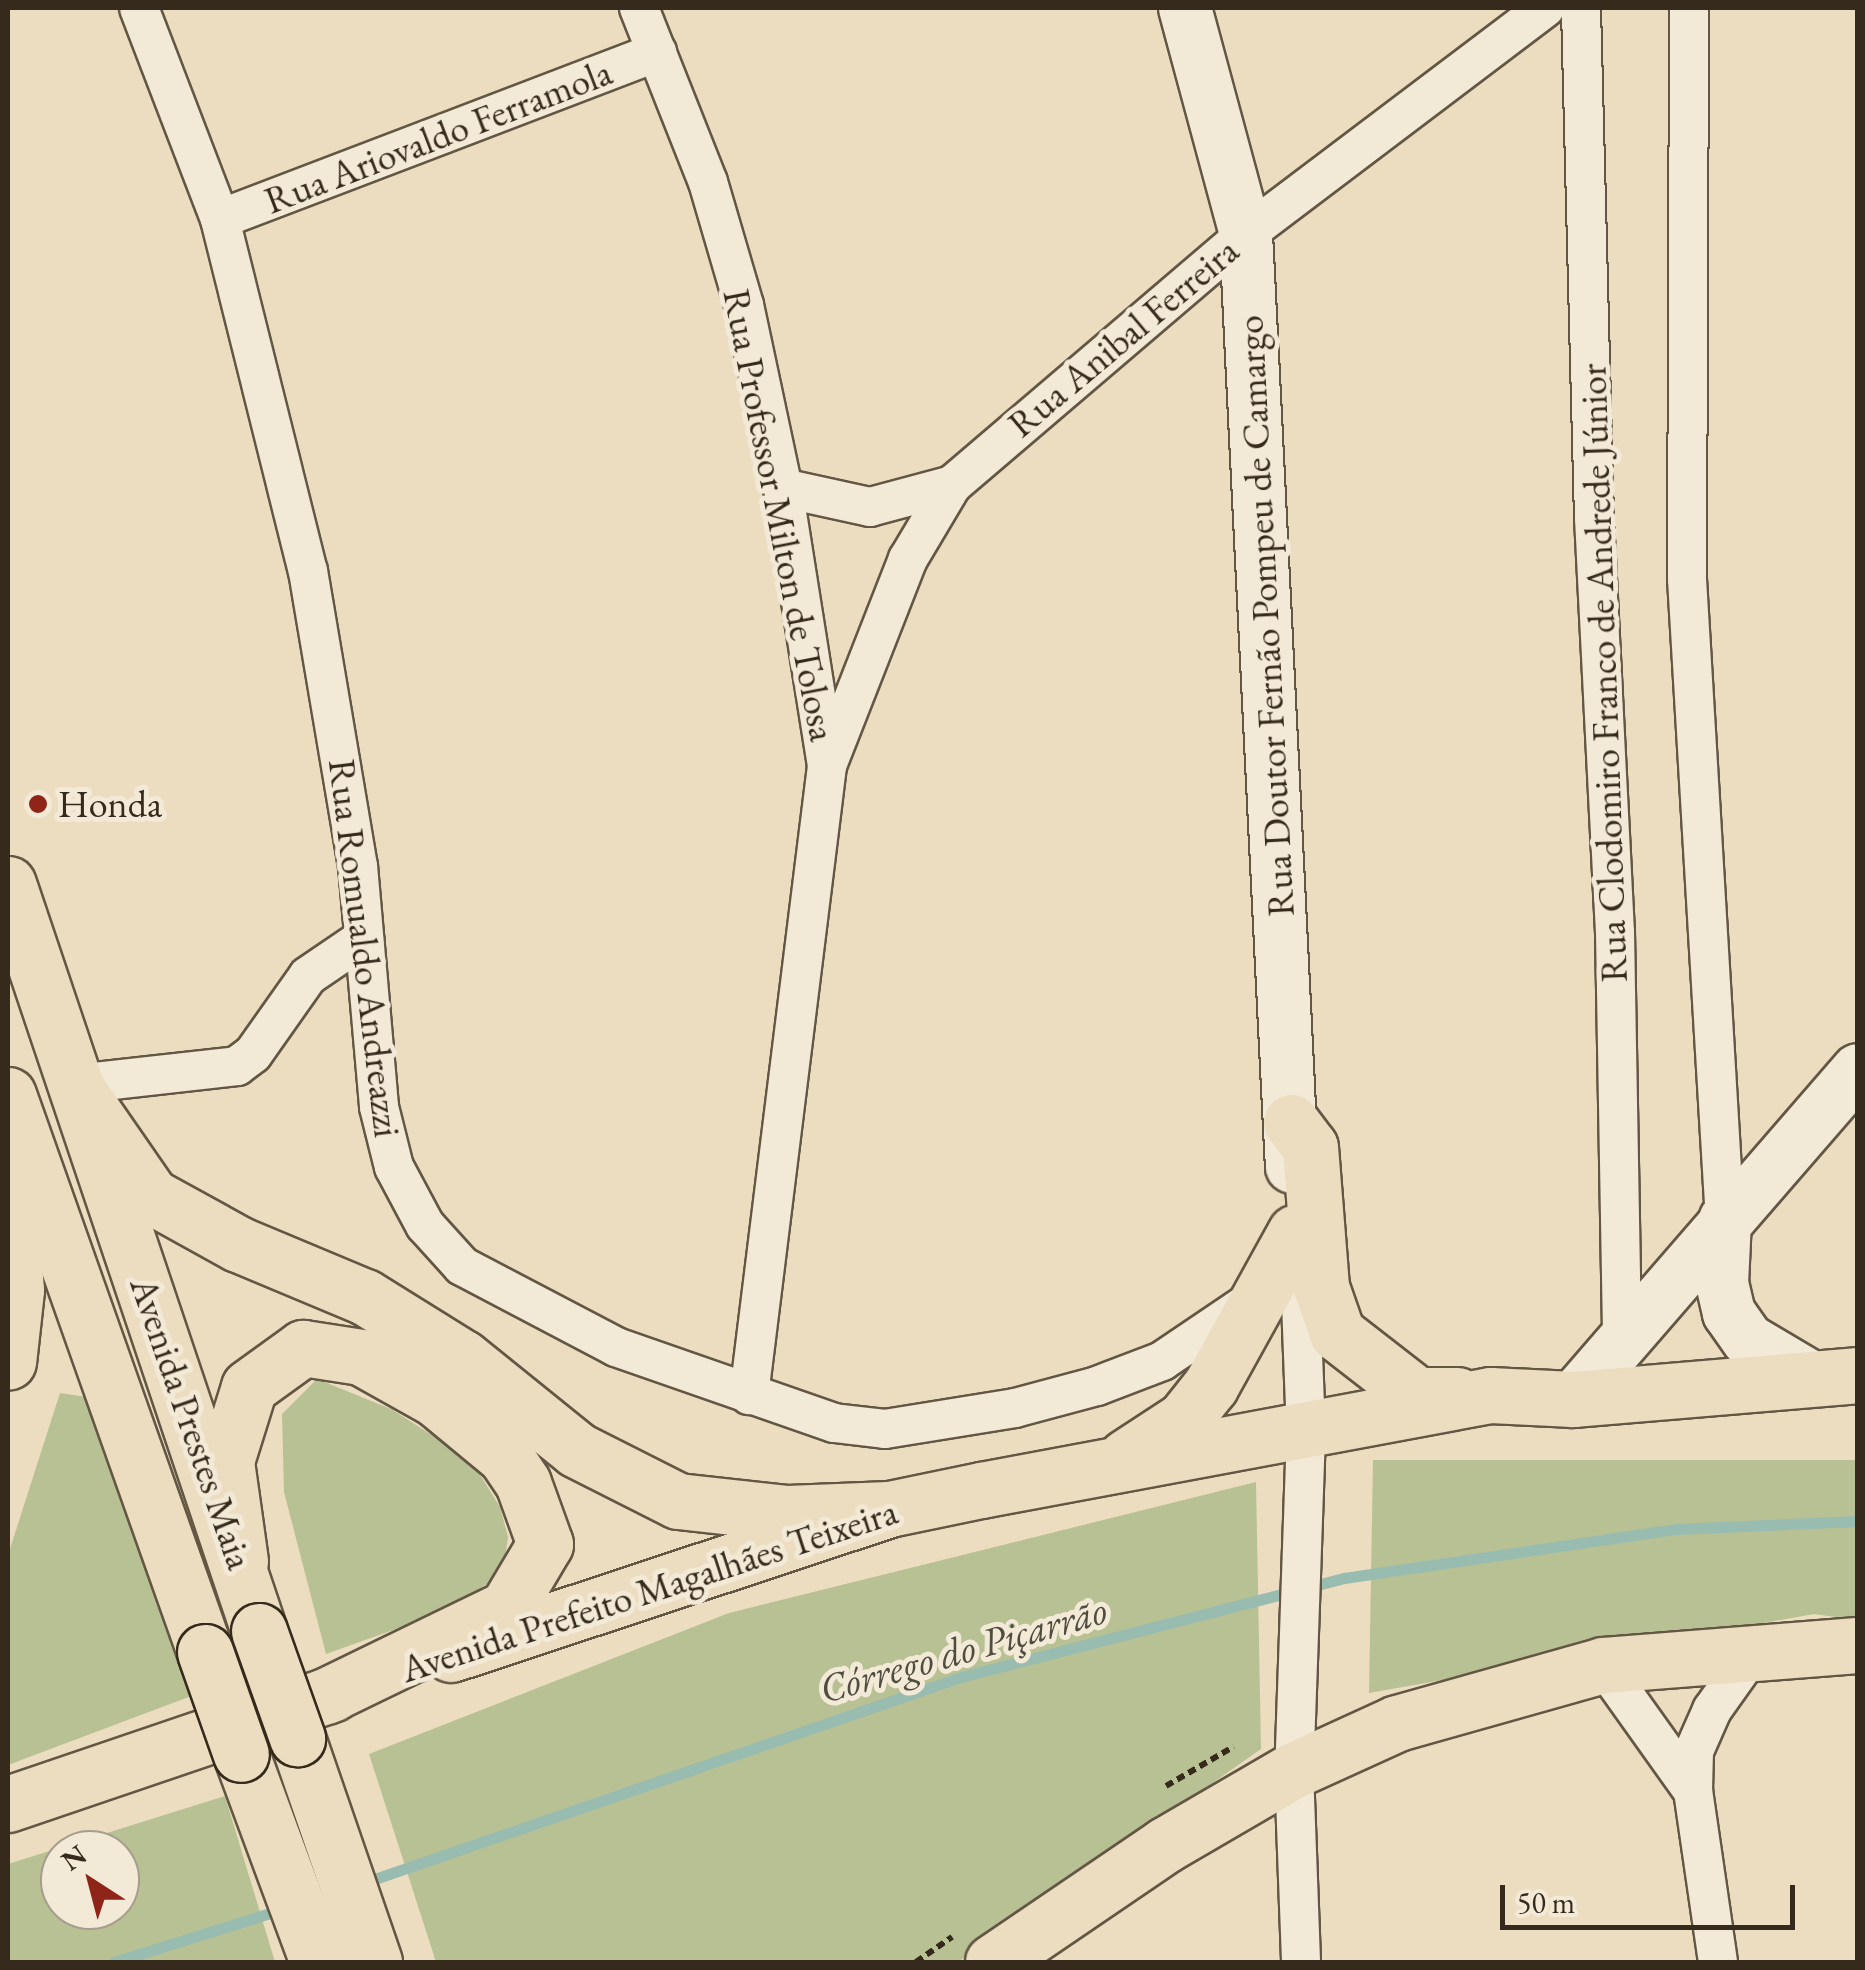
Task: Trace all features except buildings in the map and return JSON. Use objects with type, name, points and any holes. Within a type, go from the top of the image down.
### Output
[{"type":"main road","name":"Avenida Prestes Maia","points":[[8,884],[240,1561],[259,1631],[311,1717],[326,1825],[374,1962]]},
{"type":"main road","points":[[78,1088],[151,1196],[238,1244],[366,1296],[463,1358],[577,1450],[678,1501],[787,1513],[889,1509]]},
{"type":"main road","name":"Avenida Prestes Maia","points":[[8,1095],[318,1962]]},
{"type":"main road","points":[[1291,1122],[1310,1147],[1321,1287],[1337,1332],[1417,1394],[1573,1399],[1833,1376]]},
{"type":"main road","points":[[8,1182],[16,1290],[8,1362]]},
{"type":"main road","points":[[1102,1469],[1184,1419],[1234,1350],[1295,1233]]},
{"type":"main road","points":[[240,1561],[226,1462],[249,1387],[304,1348],[361,1357],[436,1399],[505,1456],[523,1482],[545,1544],[507,1608],[311,1717]]},
{"type":"main road","name":"Avenida Prefeito Magalhães Teixeira","points":[[8,1804],[311,1717],[889,1509],[1306,1433],[1490,1395]]},
{"type":"main road","points":[[993,1962],[1080,1898],[1294,1770],[1397,1724],[1603,1664],[1756,1648],[1853,1646]]},
{"type":"street","name":"Rua Romualdo Andreazzi","points":[[139,8],[220,219],[308,571],[338,729],[364,938],[379,1107],[394,1167],[426,1225],[462,1266],[565,1322],[661,1367],[834,1423],[886,1429],[1014,1408],[1162,1362],[1207,1336],[1264,1289]]},
{"type":"street","name":"Rua Professor Milton de Tolosa","points":[[639,8],[708,182],[744,305],[783,488],[827,766],[749,1394]]},
{"type":"street","name":"Rua Doutor Fernão Pompeu de Camargo","points":[[1184,8],[1246,234],[1295,1233]]},
{"type":"street","name":"Rua Anibal Ferreira","points":[[827,766],[908,559],[952,485],[1246,234],[1545,8]]},
{"type":"street","name":"Rua Clodomiro Franco de Andrede Júnior","points":[[1581,8],[1594,518],[1615,932],[1622,1338]]},
{"type":"street","points":[[1689,8],[1688,579],[1724,1220],[1722,1282],[1729,1313],[1748,1340],[1833,1376]]},
{"type":"street","name":"Rua Ariovaldo Ferramola","points":[[220,219],[657,52]]},
{"type":"street","points":[[783,488],[870,507],[952,485]]},
{"type":"street","points":[[78,1088],[237,1066],[253,1054],[308,976],[364,938]]},
{"type":"street","points":[[1573,1399],[1724,1220],[1858,1070]]},
{"type":"street","points":[[1295,1233],[1306,1328],[1294,1770],[1301,1962]]},
{"type":"street","points":[[1718,1962],[1693,1791],[1701,1730],[1756,1648]]},
{"type":"street","points":[[1603,1664],[1693,1791]]},
{"type":"street","points":[[1041,1962],[1080,1898]]},
{"type":"green space","points":[[317,1379],[391,1409],[471,1460],[500,1507],[508,1537],[503,1572],[452,1609],[326,1654],[284,1492],[282,1414]]},
{"type":"green space","points":[[60,1393],[93,1398],[194,1695],[8,1765],[8,1555]]},
{"type":"green space","points":[[1373,1460],[1857,1460],[1857,1620],[1814,1614],[1369,1693]]},
{"type":"green space","points":[[1256,1482],[1261,1749],[958,1962],[436,1962],[369,1754],[729,1613]]},
{"type":"green space","points":[[225,1796],[275,1962],[8,1962],[8,1864],[40,1854],[40,1930],[140,1930],[140,1830],[116,1830]]},
{"type":"waterway","name":"Córrego do Piçarrão","points":[[363,1883],[961,1677],[1344,1578],[1676,1529],[1858,1521]]},
{"type":"waterway","name":"Córrego do Piçarrão","points":[[114,1962],[283,1909]]},
{"type":"place","name":"Honda","points":[[38,804]]}]
